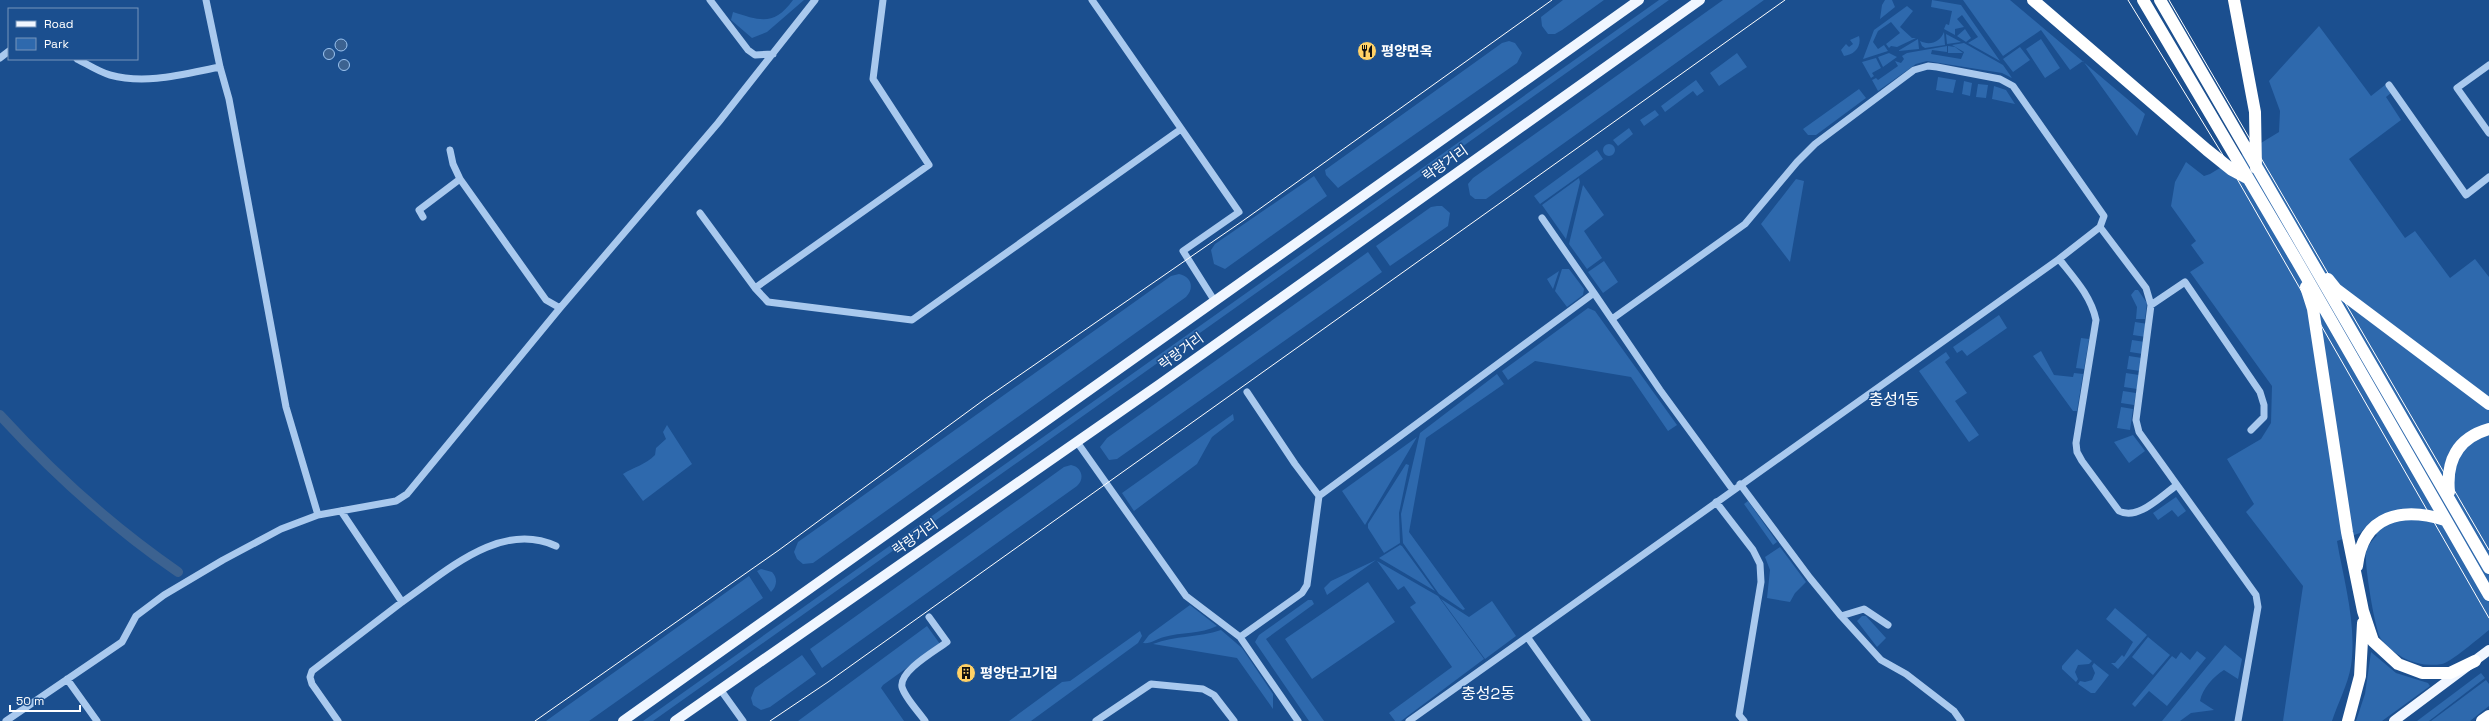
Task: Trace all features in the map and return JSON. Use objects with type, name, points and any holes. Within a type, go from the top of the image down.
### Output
[{"type":"highway","points":[[2033,0],[2207,150],[2232,170],[2247,178]]},
{"type":"highway","points":[[2143,0],[2297,261],[2489,595]]},
{"type":"highway","points":[[2160,0],[2256,168],[2450,497],[2489,568]]},
{"type":"highway","points":[[2234,0],[2255,112],[2256,168]]},
{"type":"highway","points":[[2307,253],[2336,289],[2489,404]]},
{"type":"highway","points":[[2297,261],[2313,309],[2347,532],[2356,570],[2363,611],[2373,641],[2379,649],[2398,664],[2409,669],[2441,675],[2450,673],[2475,661]]},
{"type":"highway","points":[[2450,497],[2447,475],[2455,454],[2469,438],[2488,429]]},
{"type":"highway","points":[[2356,570],[2361,548],[2376,525],[2393,515],[2403,513],[2423,514],[2445,520]]},
{"type":"highway","points":[[2348,721],[2360,676],[2363,649],[2363,611]]},
{"type":"highway","points":[[2482,721],[2489,716]]},
{"type":"main road","name":"락랑거리","points":[[623,721],[1214,300],[1639,0]]},
{"type":"main road","name":"락랑거리","points":[[675,721],[1077,442],[1700,0]]},
{"type":"main road","points":[[2394,721],[2489,650]]},
{"type":"street","points":[[206,0],[220,68],[229,100],[286,407],[318,515]]},
{"type":"street","points":[[710,0],[748,50],[755,55],[773,54]]},
{"type":"street","points":[[6,721],[122,642],[136,616],[164,595],[223,560],[275,532],[318,515],[396,501],[407,494],[560,308],[718,123],[815,0]]},
{"type":"street","points":[[754,288],[929,165],[873,79],[883,0]]},
{"type":"street","points":[[1092,0],[1239,212],[1183,251],[1214,300]]},
{"type":"street","points":[[0,58],[8,52]]},
{"type":"street","points":[[79,60],[108,75],[122,78],[153,79],[220,68]]},
{"type":"street","points":[[2489,65],[2457,88],[2489,133]]},
{"type":"street","points":[[1409,721],[1528,638],[1740,484],[1909,367],[2100,227],[2104,216],[2013,86],[2000,79],[1928,66],[1914,70],[1896,82],[1815,144],[1797,162],[1745,224],[1612,319]]},
{"type":"street","points":[[2389,85],[2466,195],[2489,178]]},
{"type":"street","points":[[700,213],[754,288],[768,302],[912,320],[1181,129]]},
{"type":"street","points":[[450,150],[453,164],[460,179],[546,300],[560,308]]},
{"type":"street","points":[[423,217],[419,210],[460,179]]},
{"type":"street","points":[[1542,218],[1660,390],[1733,490]]},
{"type":"street","points":[[2100,227],[2146,288],[2151,305],[2137,425],[2139,432],[2256,595],[2258,607],[2238,721]]},
{"type":"street","points":[[2059,258],[2087,295],[2093,307],[2096,320],[2076,443],[2077,452],[2119,511],[2126,514],[2135,514],[2177,485]]},
{"type":"street","points":[[2151,305],[2185,282],[2260,392],[2264,405],[2264,417],[2251,430]]},
{"type":"street","points":[[1319,496],[1594,293]]},
{"type":"street","points":[[1240,637],[1302,593],[1307,585],[1319,496],[1295,464],[1247,392]]},
{"type":"street","points":[[1077,442],[1186,596],[1240,637],[1294,720]]},
{"type":"street","points":[[1740,484],[1810,578],[1841,616],[1881,660],[1906,674],[1954,711],[1961,721]]},
{"type":"street","points":[[1716,502],[1753,550],[1760,564],[1761,582],[1739,715],[1744,721]]},
{"type":"street","points":[[341,511],[402,602]]},
{"type":"street","points":[[338,721],[312,684],[310,677],[312,671],[402,602],[482,548],[522,538],[544,540],[556,546]]},
{"type":"street","points":[[1841,616],[1864,609],[1888,624]]},
{"type":"street","points":[[925,721],[902,688],[902,680],[908,671],[947,642],[929,617]]},
{"type":"street","points":[[1528,638],[1586,721]]},
{"type":"street","points":[[67,679],[97,721]]},
{"type":"street","points":[[1096,721],[1150,684],[1204,689],[1214,695],[1234,721]]},
{"type":"street","points":[[720,689],[743,721]]},
{"type":"green space","points":[[793,0],[804,0],[767,32],[752,38],[731,20],[733,12],[752,18],[773,18],[780,14]]},
{"type":"green space","points":[[1563,0],[1604,0],[1562,30],[1555,34],[1548,34],[1542,26],[1541,17]]},
{"type":"green space","points":[[1659,0],[1669,0],[653,721],[643,721]]},
{"type":"green space","points":[[1723,0],[1764,0],[1486,199],[1475,199],[1470,195],[1468,184],[1473,178]]},
{"type":"green space","points":[[1885,0],[1892,0],[1895,7],[1880,19],[1882,5]]},
{"type":"green space","points":[[1932,0],[1961,5],[2000,61],[1968,43],[1978,37],[1962,15],[1957,19],[1964,27],[1955,29],[1955,35],[1944,29],[1946,24],[1949,25],[1952,11],[1931,7]]},
{"type":"green space","points":[[1963,0],[2010,0],[2083,61],[2070,70],[2041,30],[2003,56]]},
{"type":"green space","points":[[1907,6],[1913,11],[1900,27],[1912,38],[1916,38],[1897,47],[1891,46],[1889,48],[1886,44],[1900,33],[1891,22],[1878,31],[1873,42],[1878,49],[1884,45],[1888,51],[1863,59],[1874,30]]},
{"type":"green space","points":[[2319,26],[2371,96],[2385,85],[2391,93],[2386,97],[2401,120],[2349,159],[2405,238],[2415,231],[2450,278],[2475,259],[2489,277],[2489,630],[2458,655],[2442,664],[2433,665],[2416,663],[2393,651],[2381,639],[2379,634],[2368,582],[2366,553],[2369,545],[2377,535],[2364,529],[2360,533],[2337,541],[2349,603],[2352,650],[2348,680],[2332,721],[2283,721],[2303,586],[2246,512],[2254,504],[2227,459],[2261,439],[2271,423],[2272,386],[2190,272],[2204,263],[2191,245],[2196,241],[2171,206],[2175,182],[2186,162],[2204,176],[2210,174],[2279,132],[2280,111],[2269,81]]},
{"type":"green space","points":[[1965,29],[1971,38],[1966,42],[1957,36]]},
{"type":"green space","points":[[1944,32],[1945,45],[1925,48],[1922,46],[1920,41],[1931,43],[1937,41]]},
{"type":"green space","points":[[1946,34],[1961,42],[1947,44]]},
{"type":"green space","points":[[1859,36],[1860,40],[1856,50],[1851,54],[1844,56],[1841,50],[1846,44],[1849,47],[1853,44],[1850,40]]},
{"type":"green space","points":[[1918,39],[1919,49],[1898,51]]},
{"type":"green space","points":[[2041,39],[2060,68],[2045,78],[2026,49]]},
{"type":"green space","points":[[1509,41],[1515,43],[1522,53],[1517,63],[1338,188],[1326,175],[1325,170],[1502,43]]},
{"type":"green space","points":[[1964,43],[2003,65],[2012,78],[2002,73],[1927,61],[1916,64],[1878,91],[1872,80],[1876,78],[1878,80],[1898,66],[1895,61],[1901,63],[1904,59],[1902,56],[1907,53],[1947,46],[1947,52],[1932,50],[1931,54],[1961,59],[1964,52],[1952,45]]},
{"type":"green space","points":[[1948,46],[1955,47],[1963,53],[1948,53]]},
{"type":"green space","points":[[2020,47],[2030,60],[2013,72],[2003,59]]},
{"type":"green space","points":[[1737,53],[1747,67],[1719,86],[1710,73]]},
{"type":"green space","points":[[1889,53],[1897,57],[1883,67],[1878,57]]},
{"type":"green space","points":[[1876,58],[1881,68],[1872,73],[1874,76],[1871,78],[1862,62]]},
{"type":"green space","points":[[2084,63],[2145,114],[2137,136]]},
{"type":"green space","points":[[1938,77],[1956,80],[1953,93],[1936,90]]},
{"type":"green space","points":[[1696,80],[1704,91],[1697,96],[1693,91],[1665,112],[1661,106]]},
{"type":"green space","points":[[1964,81],[1972,83],[1970,96],[1962,94]]},
{"type":"green space","points":[[1978,84],[1988,85],[1986,98],[1976,97]]},
{"type":"green space","points":[[1994,86],[2006,90],[2015,104],[1992,99]]},
{"type":"green space","points":[[1859,89],[1866,98],[1816,135],[1808,135],[1803,129]]},
{"type":"green space","points":[[1655,110],[1659,115],[1644,126],[1640,120]]},
{"type":"green space","points":[[1629,128],[1633,134],[1618,146],[1613,140]]},
{"type":"green space","points":[[1607,144],[1611,144],[1615,150],[1611,156],[1607,156],[1603,152],[1603,148]]},
{"type":"green space","points":[[1597,150],[1603,159],[1540,204],[1534,196]]},
{"type":"green space","points":[[1314,176],[1327,196],[1225,269],[1214,264],[1211,250],[1215,244]]},
{"type":"green space","points":[[1579,178],[1580,182],[1566,239],[1542,205]]},
{"type":"green space","points":[[1796,179],[1804,181],[1790,262],[1761,224]]},
{"type":"green space","points":[[1583,185],[1604,215],[1584,231],[1602,258],[1587,269],[1569,244]]},
{"type":"green space","points":[[1442,206],[1450,213],[1448,226],[1390,266],[1376,246],[1431,207]]},
{"type":"green space","points":[[1368,252],[1382,272],[1117,459],[1109,460],[1100,447],[1107,438]]},
{"type":"green space","points":[[1604,261],[1618,282],[1603,293],[1588,272]]},
{"type":"green space","points":[[1562,269],[1569,269],[1584,289],[1583,295],[1567,307],[1555,291]]},
{"type":"green space","points":[[1559,271],[1553,289],[1547,279]]},
{"type":"green space","points":[[1179,274],[1183,275],[1189,280],[1191,286],[1189,294],[1186,297],[813,563],[803,564],[797,559],[794,552],[798,542],[1171,276]]},
{"type":"green space","points":[[2135,290],[2138,290],[2147,303],[2145,319],[2136,319],[2137,307],[2131,295]]},
{"type":"green space","points":[[1588,308],[1595,311],[1677,425],[1668,431],[1631,377],[1535,361],[1508,380],[1502,371]]},
{"type":"green space","points":[[1999,315],[2007,328],[1967,356],[1962,350],[1957,353],[1953,347]]},
{"type":"green space","points":[[2135,322],[2148,324],[2146,337],[2133,335]]},
{"type":"green space","points":[[2081,338],[2089,339],[2084,369],[2076,368]]},
{"type":"green space","points":[[2132,340],[2145,342],[2143,354],[2130,352]]},
{"type":"green space","points":[[2041,351],[2054,375],[2073,377],[2074,373],[2083,374],[2077,411],[2073,411],[2033,356]]},
{"type":"green space","points":[[1946,352],[1950,358],[1945,362],[1967,393],[1955,401],[1979,435],[1969,442],[1919,371]]},
{"type":"green space","points":[[2129,356],[2142,358],[2140,371],[2127,369]]},
{"type":"green space","points":[[2126,373],[2139,375],[2137,389],[2124,387]]},
{"type":"green space","points":[[1497,374],[1504,384],[1426,438],[1409,532],[1465,609],[1463,610],[1439,594],[1403,543],[1401,514],[1420,433]]},
{"type":"green space","points":[[2123,391],[2136,393],[2134,405],[2121,403]]},
{"type":"green space","points":[[2121,407],[2133,409],[2130,430],[2117,428]]},
{"type":"green space","points":[[1233,414],[1234,420],[1212,437],[1197,464],[1134,511],[1122,493]]},
{"type":"green space","points":[[667,425],[692,464],[643,501],[623,474],[643,464],[655,455],[656,448],[666,439],[663,432]]},
{"type":"green space","points":[[2133,435],[2145,451],[2129,463],[2114,442]]},
{"type":"green space","points":[[1417,437],[1365,525],[1342,491]]},
{"type":"green space","points":[[1406,464],[1409,465],[1399,513],[1400,543],[1384,553],[1368,528],[1368,524]]},
{"type":"green space","points":[[1071,465],[1078,468],[1082,477],[1077,486],[822,668],[810,649],[1064,467]]},
{"type":"green space","points":[[2176,497],[2186,511],[2178,517],[2172,510],[2158,520],[2153,513]]},
{"type":"green space","points":[[1748,501],[1777,542],[1773,545],[1744,504]]},
{"type":"green space","points":[[1400,545],[1402,546],[1435,591],[1379,558]]},
{"type":"green space","points":[[1780,547],[1806,582],[1795,593],[1790,602],[1767,598],[1770,570],[1765,557]]},
{"type":"green space","points":[[1376,560],[1327,595],[1324,588],[1331,581]]},
{"type":"green space","points":[[1377,561],[1438,596],[1484,659],[1401,721],[1395,721],[1389,713],[1452,667],[1410,607],[1416,603],[1404,586],[1398,590]]},
{"type":"green space","points":[[761,569],[774,574],[776,585],[771,592],[757,571]]},
{"type":"green space","points":[[749,576],[763,598],[589,721],[546,721]]},
{"type":"green space","points":[[1368,582],[1395,622],[1312,679],[1285,639]]},
{"type":"green space","points":[[1441,599],[1469,617],[1492,601],[1516,636],[1485,659]]},
{"type":"green space","points":[[1308,600],[1312,600],[1314,604],[1266,639],[1324,721],[1309,721],[1255,642],[1259,635]]},
{"type":"green space","points":[[1190,605],[1217,626],[1211,629],[1171,635],[1149,643],[1143,643],[1149,635]]},
{"type":"green space","points":[[2115,608],[2147,635],[2118,669],[2111,663],[2115,663],[2122,655],[2124,657],[2133,642],[2106,619]]},
{"type":"green space","points":[[1862,616],[1866,616],[1886,638],[1877,647],[1857,621]]},
{"type":"green space","points":[[927,626],[940,644],[883,685],[881,688],[904,721],[798,721]]},
{"type":"green space","points":[[1221,630],[1242,648],[1273,694],[1273,709],[1237,658],[1153,644],[1170,639],[1213,633]]},
{"type":"green space","points":[[1140,631],[1142,636],[1138,643],[1031,721],[1009,721],[1062,682],[1070,681]]},
{"type":"green space","points":[[2148,637],[2170,655],[2153,675],[2132,657]]},
{"type":"green space","points":[[2225,645],[2242,659],[2238,679],[2224,670],[2213,679],[2203,692],[2200,701],[2214,710],[2191,713],[2180,721],[2162,721]]},
{"type":"green space","points":[[2077,649],[2092,661],[2089,664],[2078,665],[2075,672],[2078,679],[2076,682],[2062,669],[2062,666]]},
{"type":"green space","points":[[2197,651],[2206,658],[2167,706],[2149,691],[2135,707],[2132,704],[2172,656],[2176,659],[2181,652],[2190,660]]},
{"type":"green space","points":[[2371,652],[2396,673],[2428,683],[2430,686],[2382,721],[2356,721],[2365,694]]},
{"type":"green space","points":[[802,655],[816,674],[770,707],[761,710],[753,705],[751,698],[755,688]]},
{"type":"green space","points":[[2094,663],[2109,675],[2095,693],[2091,693],[2078,684],[2080,681],[2085,682],[2092,680],[2095,673],[2092,666]]},
{"type":"green space","points":[[2481,673],[2485,678],[2429,721],[2417,721]]},
{"type":"green space","points":[[2486,680],[2489,684],[2489,706],[2470,721],[2431,721]]},
{"type":"shaded area","points":[[339,39],[343,39],[347,45],[343,51],[339,51],[335,47],[335,43]]},
{"type":"shaded area","points":[[329,48],[333,50],[335,54],[333,58],[329,60],[325,58],[323,54],[325,50]]},
{"type":"shaded area","points":[[342,60],[346,60],[348,61],[348,69],[342,70],[339,67],[339,63]]},
{"type":"waterway","points":[[0,415],[41,458],[85,499],[131,537],[178,572]]},
{"type":"tram line","points":[[535,721],[779,550],[985,399],[1244,220],[1552,0]]},
{"type":"tram line","points":[[770,721],[828,682],[1785,0]]},
{"type":"tram line","points":[[2128,0],[2232,170],[2489,618]]},
{"type":"tram line","points":[[2169,0],[2489,550]]},
{"type":"place","name":"평양면옥","points":[[1367,51]]},
{"type":"place","name":"평양단고기집","points":[[966,673]]},
{"type":"district","name":"충성1동","points":[[1894,399]]},
{"type":"district","name":"충성2동","points":[[1488,693]]}]
